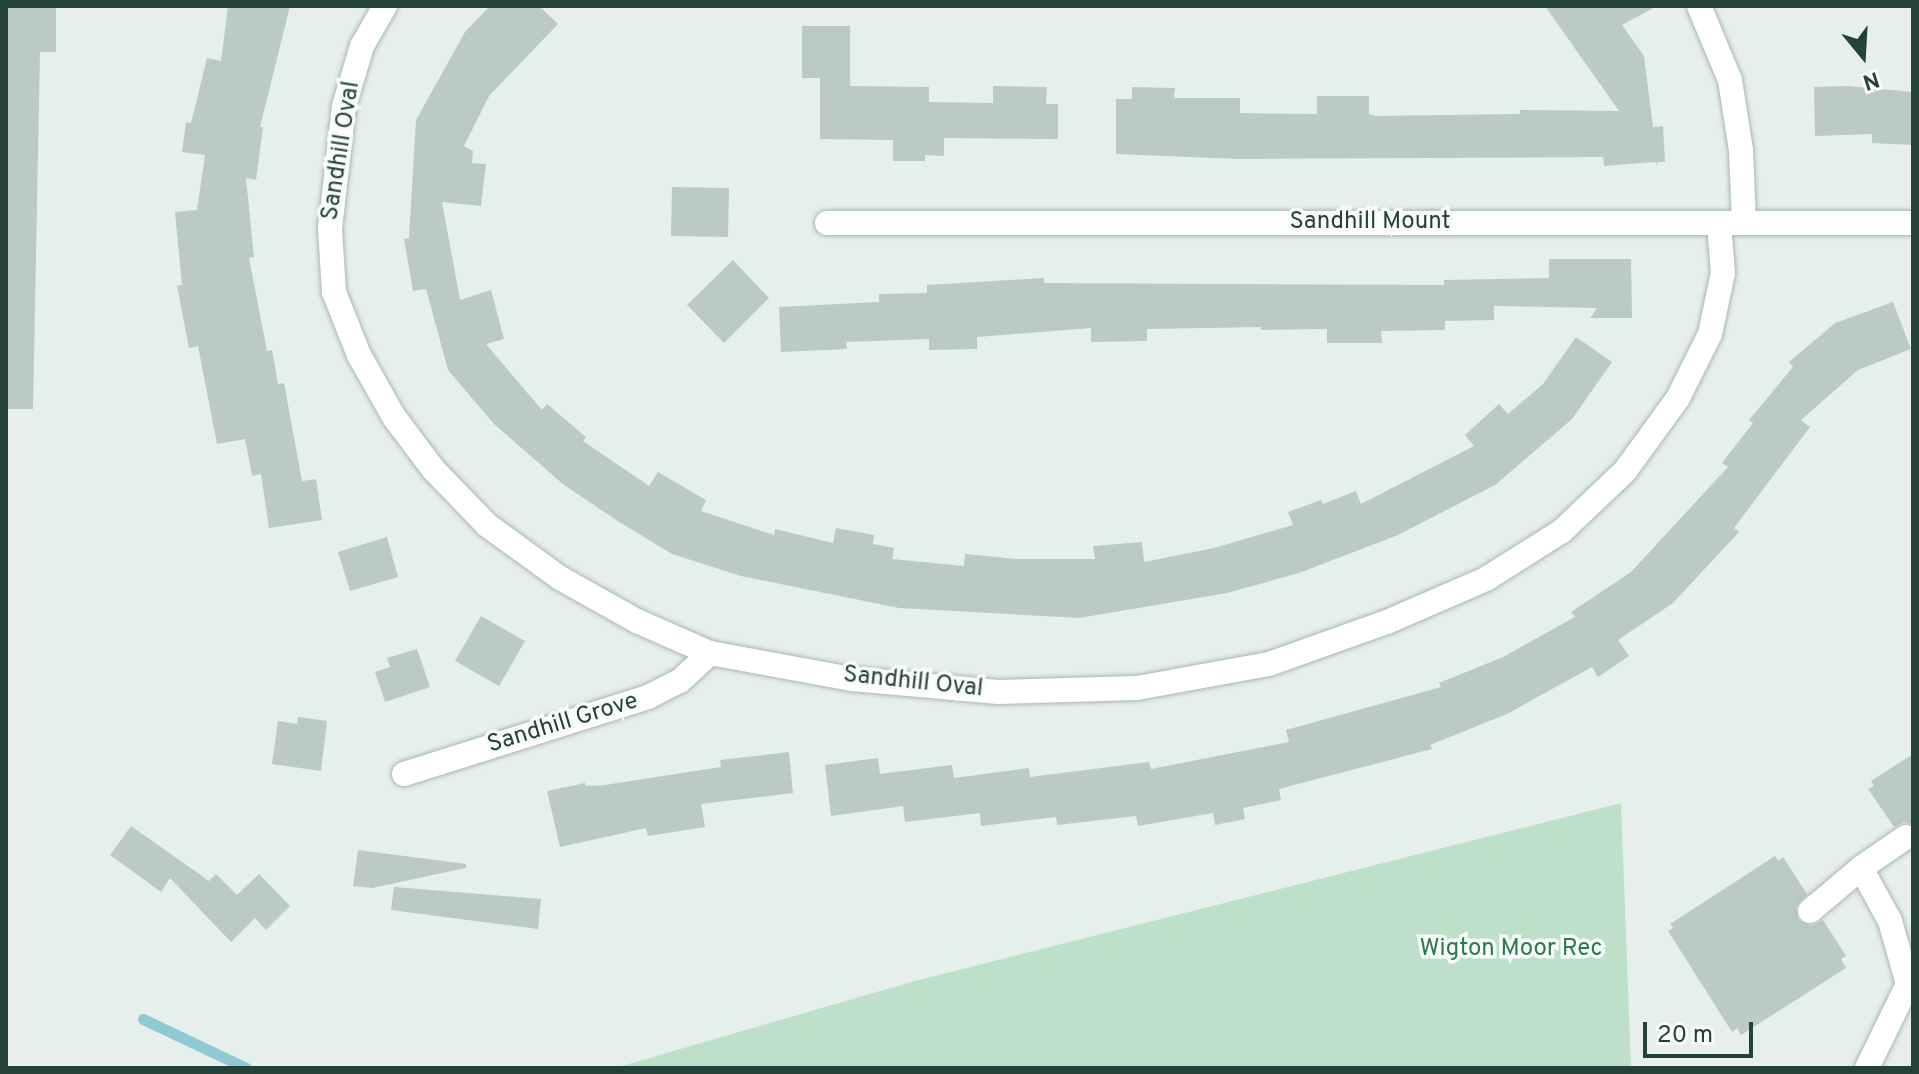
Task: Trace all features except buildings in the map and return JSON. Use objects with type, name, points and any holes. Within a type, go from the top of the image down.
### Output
[{"type":"street","name":"Sandhill Oval","points":[[385,6],[362,46],[344,106],[330,229],[334,292],[359,355],[394,417],[433,469],[487,525],[560,578],[637,621],[710,653],[852,679],[998,692],[1137,688],[1269,664],[1387,622],[1486,579],[1562,531],[1625,471],[1678,398],[1710,334],[1723,273],[1719,224]]},
{"type":"street","points":[[1699,6],[1730,80],[1741,150],[1744,223]]},
{"type":"street","name":"Sandhill Mount","points":[[827,223],[1913,223]]},
{"type":"street","name":"Sandhill Grove","points":[[404,774],[648,697],[680,681],[710,653]]},
{"type":"street","points":[[1810,911],[1861,868],[1906,837]]},
{"type":"street","points":[[1861,868],[1890,921],[1910,984],[1885,1018],[1867,1068]]},
{"type":"green space","name":"Wigton Moor Rec","points":[[1621,803],[1631,1068],[615,1068],[911,982]]},
{"type":"waterway","points":[[143,1019],[246,1068]]}]
